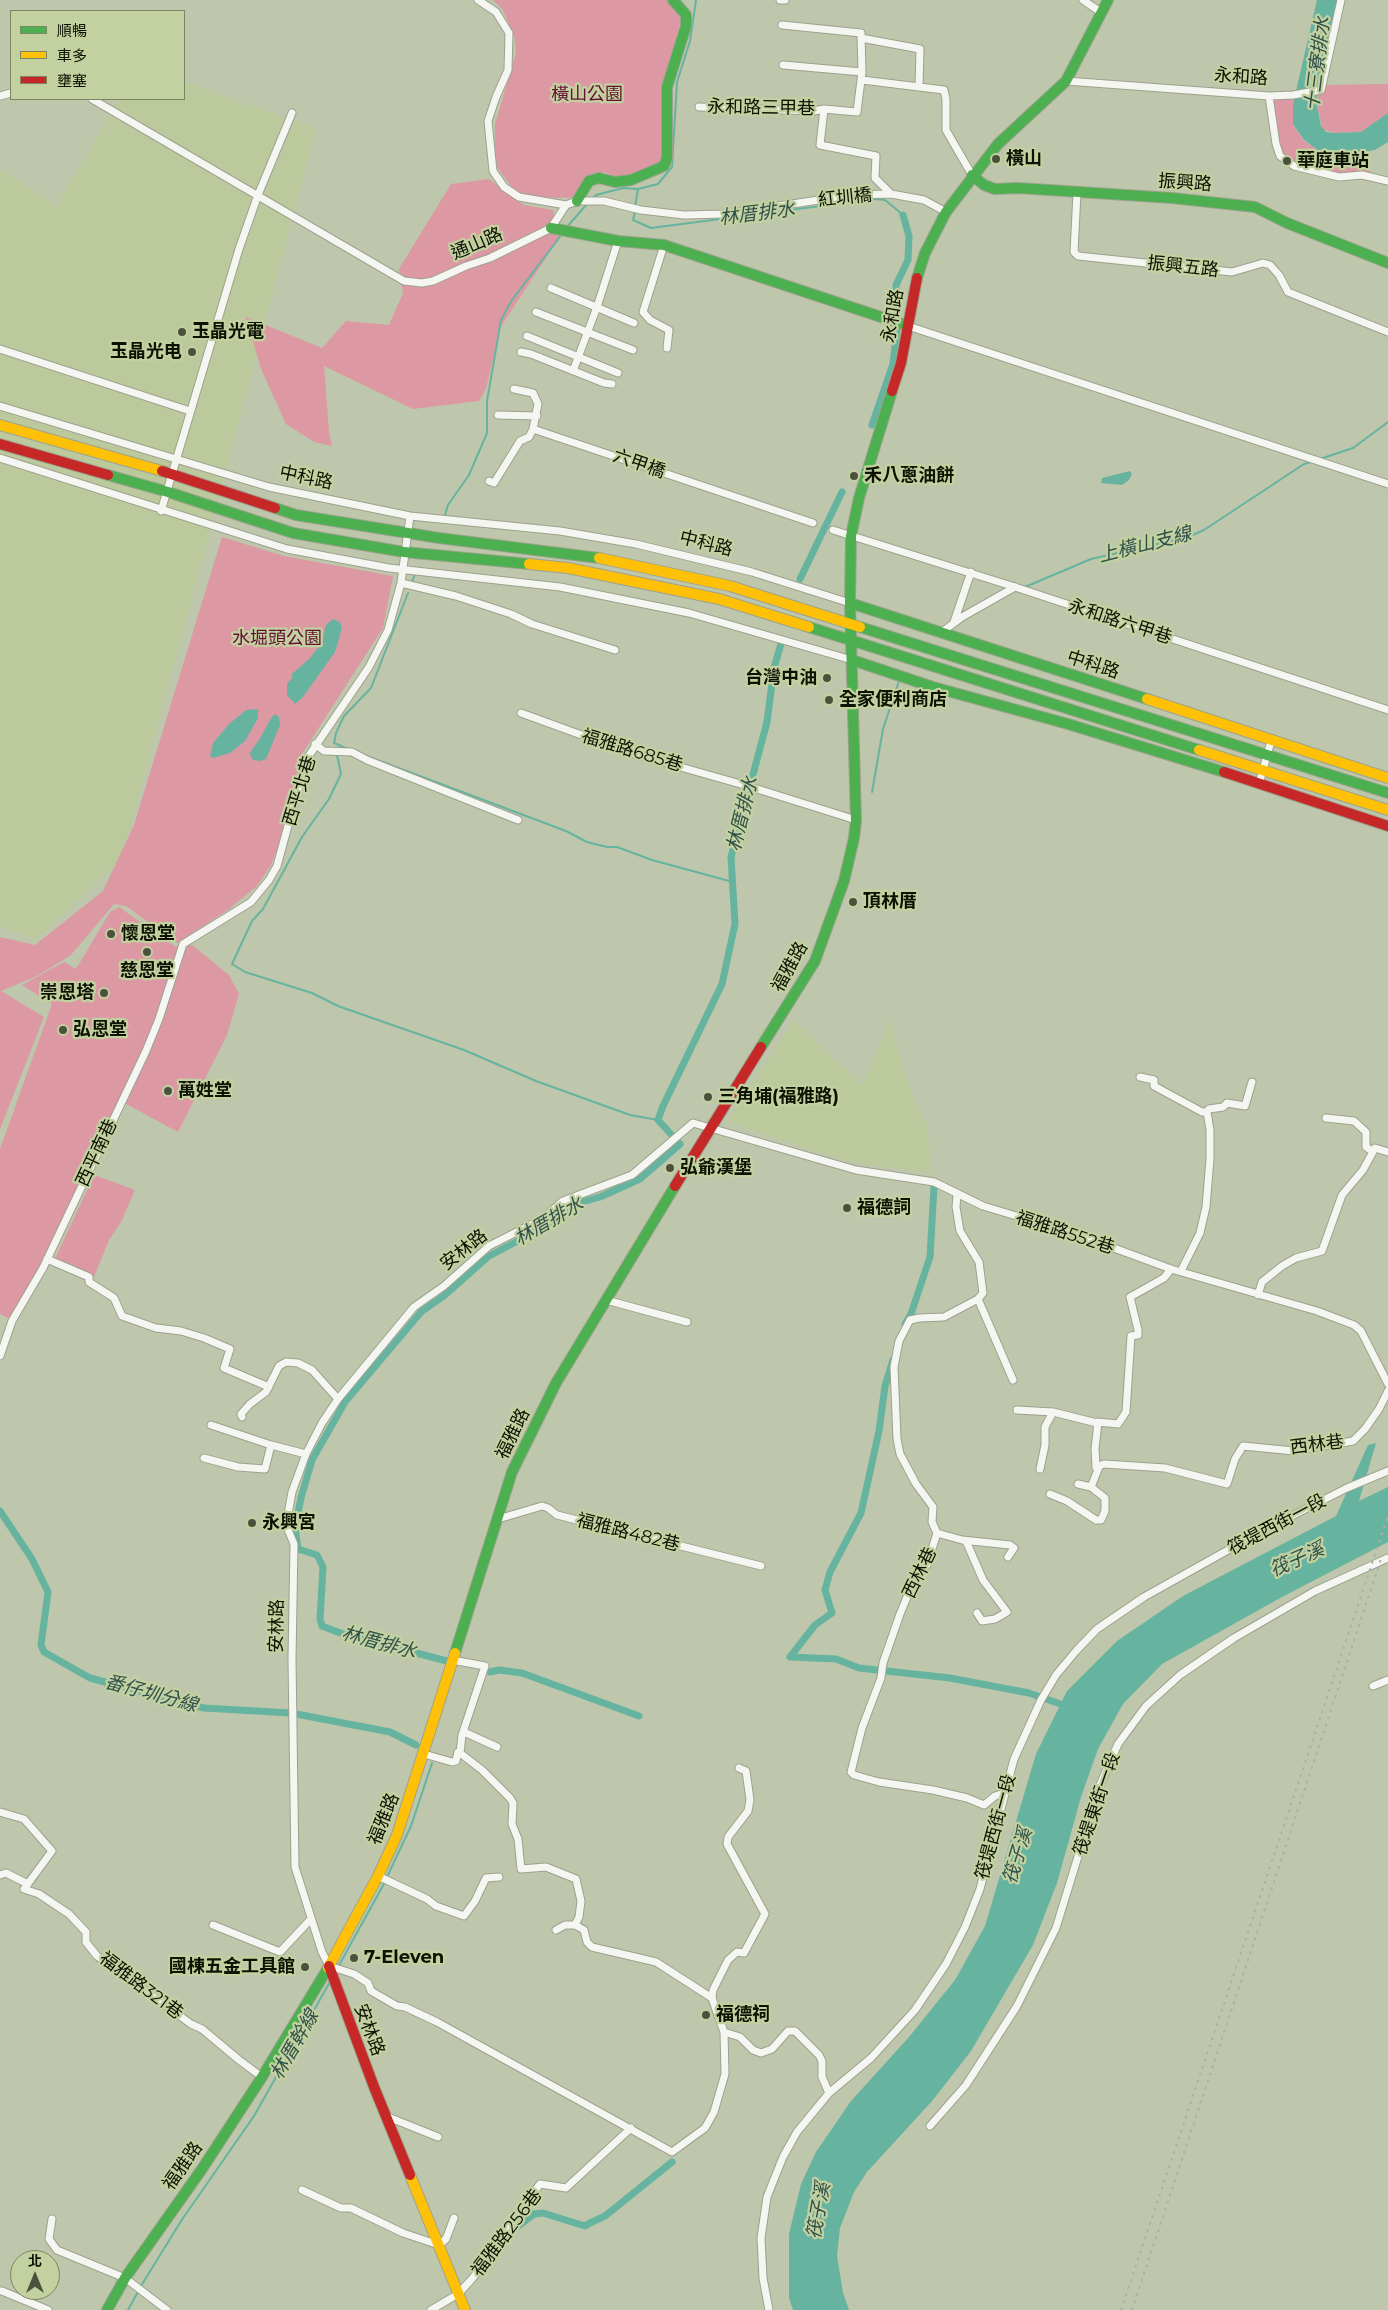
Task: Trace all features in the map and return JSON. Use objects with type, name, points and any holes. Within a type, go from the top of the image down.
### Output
[{"type":"street","points":[[478,0],[496,12],[509,33],[508,70],[496,96],[488,121],[494,171],[504,187],[519,197],[566,205],[586,201],[589,181],[599,178],[615,182],[632,180],[664,166],[667,158],[667,87],[686,26],[686,15],[673,0]]},
{"type":"street","points":[[780,0],[785,0]]},
{"type":"street","points":[[1083,0],[1102,13]]},
{"type":"street","name":"永和路","points":[[850,603],[851,536],[859,498],[901,363],[913,292],[925,254],[946,212],[972,175],[998,144],[1066,82],[1108,0]]},
{"type":"street","name":"永和路","points":[[1066,82],[1268,96],[1293,95],[1321,90],[1341,0]]},
{"type":"street","points":[[782,25],[861,33],[861,38],[920,49],[919,87]]},
{"type":"street","name":"永和路三甲巷","points":[[699,107],[814,111],[824,108],[857,112],[862,80],[861,38]]},
{"type":"street","points":[[783,65],[862,72]]},
{"type":"street","points":[[862,80],[944,90],[946,99],[946,130],[972,175]]},
{"type":"street","points":[[1268,96],[1276,144],[1280,156],[1294,166],[1339,177],[1362,175],[1388,181]]},
{"type":"street","name":"通山路","points":[[94,100],[404,281],[422,283],[560,229]]},
{"type":"street","name":"永和路三甲巷","points":[[824,108],[820,144],[876,156],[875,178],[891,194]]},
{"type":"street","points":[[161,511],[239,249],[258,195],[292,113]]},
{"type":"street","name":"振興路","points":[[972,175],[984,185],[995,189],[1018,188],[1172,198],[1255,206],[1287,223],[1388,263]]},
{"type":"street","name":"振興五路","points":[[1077,193],[1074,252],[1078,256],[1232,272],[1263,262],[1270,265],[1279,275],[1288,292],[1388,332]]},
{"type":"street","name":"紅圳橋","points":[[586,201],[684,216],[725,214],[852,195],[891,194],[924,200],[946,212]]},
{"type":"street","points":[[566,205],[560,229],[618,241],[664,245],[1388,484]]},
{"type":"street","points":[[572,371],[597,307],[618,241]]},
{"type":"street","points":[[664,245],[643,312],[650,320],[669,330],[667,348]]},
{"type":"street","points":[[551,288],[634,323]]},
{"type":"street","points":[[536,312],[633,350]]},
{"type":"street","points":[[527,336],[618,373]]},
{"type":"street","points":[[0,349],[190,411]]},
{"type":"street","points":[[521,352],[531,354],[604,383],[612,384]]},
{"type":"street","points":[[489,481],[494,482],[520,441],[529,436],[537,416],[538,404],[533,394],[514,389]]},
{"type":"street","name":"中科路","points":[[0,406],[178,458],[269,487],[410,516],[560,532],[636,544],[752,572],[1388,778]]},
{"type":"street","points":[[498,415],[537,416]]},
{"type":"street","points":[[0,418],[43,438]]},
{"type":"street","name":"中科路","points":[[0,425],[173,474],[296,515],[407,533],[569,553],[636,565],[730,586],[1388,793]]},
{"type":"street","name":"六甲橋","points":[[533,429],[813,523]]},
{"type":"street","points":[[0,444],[168,492],[293,533],[404,552],[578,570],[719,599],[851,639],[1388,810]]},
{"type":"street","points":[[0,449],[58,461]]},
{"type":"street","points":[[0,458],[161,511],[286,549],[403,569],[560,587],[690,613],[852,660],[934,687],[1068,724],[1388,826]]},
{"type":"street","name":"西平北巷","points":[[183,944],[250,902],[269,880],[277,866],[285,843],[306,760],[315,744],[369,667],[388,630],[401,583],[410,516]]},
{"type":"street","points":[[833,530],[851,536]]},
{"type":"street","name":"永和路六甲巷","points":[[851,536],[971,572],[1388,710]]},
{"type":"street","points":[[954,623],[971,572]]},
{"type":"street","points":[[401,583],[456,596],[511,614],[532,624],[616,650]]},
{"type":"street","points":[[942,632],[1015,587]]},
{"type":"street","name":"福雅路","points":[[107,2310],[125,2278],[202,2169],[334,1969],[380,1877],[397,1835],[512,1472],[556,1383],[709,1129],[815,961],[844,881],[854,838],[856,820],[850,603]]},
{"type":"street","name":"福雅路685巷","points":[[521,714],[631,753],[748,786],[856,820]]},
{"type":"street","points":[[1260,784],[1271,741]]},
{"type":"street","points":[[315,744],[324,750],[352,752],[367,760],[518,820]]},
{"type":"street","name":"西平南巷","points":[[0,1356],[12,1321],[31,1292],[146,1051],[159,1019],[183,944]]},
{"type":"street","points":[[1140,1077],[1154,1080],[1154,1086],[1202,1112],[1223,1107],[1227,1103],[1244,1106],[1252,1082]]},
{"type":"street","points":[[1181,1271],[1200,1233],[1206,1207],[1210,1159],[1210,1130],[1207,1112]]},
{"type":"street","points":[[1326,1118],[1354,1121],[1366,1132],[1366,1147],[1372,1151]]},
{"type":"street","name":"安林路","points":[[465,2310],[388,2117],[374,2087],[334,1983],[334,1969],[311,1919],[295,1867],[293,1717],[294,1544],[286,1525],[292,1492],[306,1454],[322,1423],[338,1399],[414,1306],[444,1286],[490,1246],[542,1219],[562,1201],[632,1175],[693,1123],[709,1129]]},
{"type":"street","name":"福雅路552巷","points":[[709,1129],[856,1170],[934,1182],[945,1186],[957,1195],[983,1206],[1073,1233],[1171,1269],[1317,1311],[1354,1325],[1361,1330],[1388,1384]]},
{"type":"street","points":[[1258,1295],[1262,1282],[1282,1266],[1296,1258],[1322,1250],[1338,1201],[1363,1170],[1375,1148],[1388,1152]]},
{"type":"street","points":[[957,1195],[956,1207],[960,1231],[974,1251],[980,1267],[982,1293],[978,1299],[1013,1380]]},
{"type":"street","points":[[47,1259],[89,1277],[89,1282],[116,1301],[118,1312],[122,1316],[156,1328],[182,1331],[230,1349],[224,1368],[269,1386]]},
{"type":"street","points":[[1017,1410],[1053,1412],[1097,1423],[1100,1420],[1118,1424],[1126,1412],[1131,1336],[1138,1335],[1130,1297],[1164,1278],[1171,1269]]},
{"type":"street","name":"西林巷","points":[[978,1299],[944,1317],[910,1320],[901,1335],[895,1362],[897,1438],[900,1454],[916,1484],[933,1507],[932,1522],[937,1533],[927,1565],[919,1568],[882,1663],[881,1678],[862,1728],[851,1772],[854,1775],[879,1782],[933,1790],[967,1798],[984,1805],[995,1796],[1005,1793]]},
{"type":"street","points":[[606,1300],[687,1322]]},
{"type":"street","points":[[242,1417],[242,1412],[266,1392],[282,1363],[298,1363],[312,1370],[338,1399]]},
{"type":"street","name":"西林巷","points":[[1098,1467],[1104,1464],[1160,1468],[1226,1484],[1235,1459],[1243,1446],[1294,1451],[1352,1441],[1365,1429],[1379,1409],[1388,1390]]},
{"type":"street","points":[[1040,1469],[1045,1445],[1045,1426],[1053,1412]]},
{"type":"street","points":[[1091,1487],[1098,1467],[1096,1466],[1095,1449],[1097,1423]]},
{"type":"street","points":[[211,1426],[306,1454]]},
{"type":"street","points":[[204,1458],[238,1467],[265,1469],[271,1445]]},
{"type":"street","name":"筏堤西街一段","points":[[769,2310],[762,2278],[762,2225],[768,2197],[777,2170],[789,2144],[829,2093],[877,2052],[915,2010],[946,1964],[965,1927],[980,1889],[1014,1759],[1048,1688],[1076,1651],[1108,1619],[1262,1531],[1347,1488],[1388,1471]]},
{"type":"street","points":[[1050,1494],[1067,1501],[1098,1521],[1101,1520],[1106,1504],[1105,1498],[1091,1487],[1078,1484]]},
{"type":"street","name":"福雅路482巷","points":[[498,1519],[542,1506],[557,1515],[761,1566]]},
{"type":"street","points":[[937,1533],[966,1541],[1010,1546],[1014,1548],[1008,1557]]},
{"type":"street","points":[[966,1541],[983,1580],[1007,1612],[995,1619],[982,1621],[977,1613]]},
{"type":"street","name":"筏堤東街一段","points":[[930,2126],[966,2085],[1017,2006],[1056,1928],[1100,1785],[1118,1744],[1146,1706],[1160,1691],[1180,1675],[1234,1638],[1315,1592],[1388,1558]]},
{"type":"street","points":[[424,1754],[452,1762],[456,1761],[458,1752],[460,1753],[464,1732],[485,1666],[452,1660]]},
{"type":"street","points":[[1373,1686],[1388,1680]]},
{"type":"street","points":[[464,1732],[497,1747]]},
{"type":"street","points":[[460,1753],[499,1786],[513,1803],[512,1824],[518,1839],[521,1869],[546,1867],[576,1879],[581,1901],[579,1917],[575,1925]]},
{"type":"street","points":[[334,1969],[354,1974],[368,1982],[371,1991],[397,2006],[405,2007],[437,2022],[672,2152],[705,2128],[714,2112],[725,2074],[724,2032],[712,1998],[714,1990],[728,1960],[737,1952],[744,1953],[765,1914],[727,1844],[728,1837],[748,1811],[750,1800],[746,1771],[739,1768]]},
{"type":"street","points":[[0,1812],[24,1820],[52,1851],[28,1884],[6,1873],[0,1875]]},
{"type":"street","points":[[380,1877],[427,1899],[436,1906],[464,1916],[476,1901],[486,1878],[499,1877]]},
{"type":"street","name":"福雅路321巷","points":[[28,1884],[24,1889],[39,1894],[60,1907],[78,1922],[86,1932],[86,1942],[97,1956],[191,2024],[202,2028],[262,2077]]},
{"type":"street","points":[[214,1925],[280,1952],[311,1919]]},
{"type":"street","points":[[556,1930],[565,1925],[575,1925],[584,1930],[592,1947],[656,1962],[712,1998]]},
{"type":"street","points":[[724,2032],[740,2037],[753,2050],[761,2052],[772,2049],[788,2031],[795,2031],[819,2055],[822,2062],[822,2077],[829,2093]]},
{"type":"street","points":[[388,2117],[438,2137]]},
{"type":"street","name":"福雅路256巷","points":[[431,2310],[458,2294],[487,2261],[503,2234],[520,2214],[540,2184],[566,2188],[631,2128]]},
{"type":"street","points":[[302,2190],[341,2208],[351,2208],[403,2233],[439,2245],[446,2239],[454,2218]]},
{"type":"street","points":[[52,2219],[48,2233],[49,2239],[57,2250],[125,2278],[167,2310]]},
{"type":"street","points":[[2,2291],[48,2310]]},
{"type":"shaded area","points":[[185,82],[316,128],[207,543],[121,859],[37,939],[0,926],[0,169],[56,206],[119,100],[185,100]]},
{"type":"shaded area","points":[[794,1020],[858,1082],[863,1083],[891,1020],[900,1058],[915,1103],[927,1124],[931,1172],[863,1165],[727,1122]]},
{"type":"green space","name":"橫山公園","points":[[493,0],[667,0],[674,6],[682,15],[666,80],[665,150],[662,162],[627,176],[617,177],[604,172],[589,178],[575,198],[519,197],[497,167],[495,124],[516,53],[515,39],[503,10]]},
{"type":"green space","points":[[1388,84],[1388,113],[1361,132],[1334,133],[1325,130],[1314,148],[1322,153],[1343,156],[1362,154],[1372,177],[1339,177],[1295,165],[1281,156],[1269,96],[1294,96],[1293,125],[1304,141],[1310,145],[1322,127],[1316,101],[1323,85]]},
{"type":"green space","points":[[489,179],[524,205],[553,210],[559,238],[500,328],[486,389],[479,401],[413,409],[324,366],[329,432],[332,446],[314,442],[286,424],[261,369],[253,341],[247,337],[246,317],[322,348],[346,321],[389,325],[403,293],[399,269],[451,184]]},
{"type":"green space","name":"水堀頭公園","points":[[222,537],[284,556],[393,576],[383,628],[302,754],[278,847],[271,865],[257,886],[229,909],[177,943],[126,906],[114,904],[71,955],[37,976],[1,991],[44,1017],[0,1129],[0,937],[35,945],[103,891],[134,825]]},
{"type":"green space","points":[[119,907],[176,947],[192,945],[229,975],[239,994],[227,1035],[178,1132],[119,1100],[26,1296],[8,1318],[0,1314],[0,1149],[52,1004],[22,985],[64,962],[76,969],[110,912]]},
{"type":"green space","points":[[94,1175],[135,1190],[121,1222],[109,1240],[94,1277],[54,1261]]},
{"type":"water","name":"十三寮排水","points":[[1317,0],[1339,0],[1316,101],[1321,126],[1326,132],[1361,132],[1388,113],[1388,142],[1375,150],[1343,155],[1322,153],[1304,140],[1293,124],[1293,104]]},
{"type":"water","points":[[1130,471],[1132,474],[1129,480],[1122,485],[1101,483],[1102,478]]},
{"type":"water","points":[[333,619],[340,622],[342,628],[335,652],[303,697],[295,704],[287,695],[287,684],[292,678],[292,674],[310,658],[321,644],[326,625]]},
{"type":"water","points":[[258,709],[258,718],[245,741],[230,753],[213,758],[210,756],[213,743],[229,724],[246,710]]},
{"type":"water","points":[[275,714],[279,717],[280,725],[266,759],[260,761],[253,760],[250,754],[251,751]]},
{"type":"water","name":"筏子溪","points":[[1376,1443],[1359,1501],[1388,1487],[1388,1542],[1282,1597],[1162,1664],[1123,1704],[1098,1749],[1081,1797],[1057,1883],[1033,1945],[971,2051],[933,2100],[867,2172],[854,2192],[840,2228],[837,2256],[843,2293],[849,2310],[793,2310],[789,2298],[789,2234],[801,2184],[816,2152],[851,2101],[909,2037],[955,1980],[985,1926],[1036,1754],[1067,1691],[1117,1641],[1183,1596],[1336,1516],[1368,1445]]},
{"type":"waterway","name":"林厝排水","points":[[635,207],[638,189],[658,184],[672,167],[677,82],[690,41],[696,0]]},
{"type":"waterway","points":[[593,198],[596,195],[623,188],[638,189]]},
{"type":"waterway","name":"林厝排水","points":[[635,211],[633,220],[651,228],[875,199],[885,200],[903,215]]},
{"type":"waterway","points":[[566,228],[588,203]]},
{"type":"waterway","name":"林厝排水","points":[[872,425],[893,364],[897,329],[896,285],[908,260],[909,236],[903,215]]},
{"type":"waterway","points":[[445,515],[448,505],[469,475],[487,433],[487,401],[501,320],[512,300],[562,234]]},
{"type":"waterway","name":"上橫山支線","points":[[1320,459],[1353,448],[1388,422]]},
{"type":"waterway","name":"上橫山支線","points":[[1025,587],[1091,559],[1188,537],[1204,530],[1304,464],[1311,462]]},
{"type":"waterway","name":"林厝排水","points":[[800,579],[842,492]]},
{"type":"waterway","points":[[412,582],[415,574]]},
{"type":"waterway","points":[[334,743],[336,733],[344,716],[371,688],[408,593]]},
{"type":"waterway","name":"上橫山支線","points":[[958,624],[968,617]]},
{"type":"waterway","name":"林厝排水","points":[[447,1661],[343,1634],[322,1626],[320,1619],[323,1567],[317,1555],[298,1549],[295,1527],[312,1460],[345,1402],[421,1312],[445,1295],[489,1256],[552,1223],[560,1212],[568,1206],[600,1197],[640,1179],[680,1144],[658,1120],[722,984],[735,924],[731,857],[767,722],[774,668],[781,644]]},
{"type":"waterway","name":"上橫山支線","points":[[872,792],[883,729],[899,681]]},
{"type":"waterway","points":[[334,743],[348,749]]},
{"type":"waterway","points":[[337,755],[341,774],[329,799],[302,837],[263,909],[252,921],[232,964],[245,972],[312,993],[338,1006],[464,1050],[536,1081],[630,1115],[658,1120]]},
{"type":"waterway","points":[[364,755],[566,831],[587,842],[607,847],[617,847],[652,860],[733,882]]},
{"type":"waterway","points":[[905,1324],[911,1314],[930,1257],[934,1187]]},
{"type":"waterway","points":[[893,1360],[885,1386],[879,1431],[861,1513],[830,1572],[825,1590],[832,1613],[815,1625],[790,1657],[836,1659],[859,1668],[950,1678],[1029,1693],[1069,1707]]},
{"type":"waterway","name":"番仔圳分線","points":[[0,1511],[32,1559],[48,1592],[41,1645],[44,1652],[90,1678],[204,1708],[291,1713],[390,1732],[416,1745]]},
{"type":"waterway","points":[[490,1672],[499,1670],[522,1673],[639,1716]]},
{"type":"waterway","name":"林厝幹線","points":[[387,1877],[411,1826],[432,1763]]},
{"type":"waterway","name":"林厝幹線","points":[[338,1967],[385,1882]]},
{"type":"waterway","name":"林厝幹線","points":[[141,2286],[181,2221],[254,2116],[331,1980]]},
{"type":"waterway","points":[[507,2235],[534,2214],[543,2213],[585,2226],[605,2216],[672,2162]]},
{"type":"waterway","name":"林厝幹線","points":[[128,2310],[139,2290]]},
{"type":"railway","points":[[1121,2310],[1388,1516]]},
{"type":"railway","points":[[1132,2310],[1382,1556]]},
{"type":"traffic: fast","points":[[577,201],[589,181],[599,178],[615,182],[631,180],[664,166],[667,158],[667,87],[686,26],[686,15],[673,0]]},
{"type":"traffic: fast","points":[[917,278],[925,253],[946,212],[998,144],[1066,81],[1108,0]]},
{"type":"traffic: fast","points":[[972,175],[984,185],[995,189],[1018,188],[1172,198],[1255,207],[1287,223],[1388,263]]},
{"type":"traffic: fast","points":[[551,228],[618,241],[664,245],[908,326]]},
{"type":"traffic: fast","points":[[761,1047],[815,961],[844,881],[854,838],[856,820],[850,603],[851,536],[859,498],[892,391]]},
{"type":"traffic: fast","points":[[108,475],[168,492],[293,533],[404,552],[529,564]]},
{"type":"traffic: fast","points":[[275,508],[296,515],[439,538],[599,558]]},
{"type":"traffic: fast","points":[[850,603],[1147,699]]},
{"type":"traffic: fast","points":[[809,627],[1199,750]]},
{"type":"traffic: fast","points":[[860,627],[1388,793]]},
{"type":"traffic: fast","points":[[852,660],[933,687],[1068,724],[1224,772]]},
{"type":"traffic: fast","points":[[455,1653],[512,1472],[556,1383],[675,1186]]},
{"type":"traffic: fast","points":[[107,2310],[125,2278],[202,2169],[262,2077],[328,1968]]},
{"type":"traffic: slow","points":[[0,425],[162,471]]},
{"type":"traffic: slow","points":[[599,558],[730,586],[860,627]]},
{"type":"traffic: slow","points":[[529,564],[568,568],[719,599],[809,627]]},
{"type":"traffic: slow","points":[[1147,699],[1388,778]]},
{"type":"traffic: slow","points":[[1199,750],[1388,810]]},
{"type":"traffic: slow","points":[[328,1968],[378,1876],[397,1835],[455,1653]]},
{"type":"traffic: slow","points":[[410,2175],[465,2310]]},
{"type":"traffic: jam","points":[[892,391],[901,363],[917,278]]},
{"type":"traffic: jam","points":[[0,444],[108,475]]},
{"type":"traffic: jam","points":[[162,471],[275,508]]},
{"type":"traffic: jam","points":[[1224,772],[1388,826]]},
{"type":"traffic: jam","points":[[675,1186],[761,1047]]},
{"type":"traffic: jam","points":[[329,1966],[374,2087],[410,2175]]},
{"type":"place","name":"橫山","points":[[996,159]]},
{"type":"place","name":"華庭車站","points":[[1287,161]]},
{"type":"place","name":"玉晶光電","points":[[182,332]]},
{"type":"place","name":"玉晶光电","points":[[192,352]]},
{"type":"place","name":"禾八蔥油餅","points":[[854,476]]},
{"type":"place","name":"台灣中油","points":[[827,678]]},
{"type":"place","name":"全家便利商店","points":[[829,700]]},
{"type":"place","name":"頂林厝","points":[[853,902]]},
{"type":"place","name":"懷恩堂","points":[[111,934]]},
{"type":"place","name":"慈恩堂","points":[[147,952]]},
{"type":"place","name":"崇恩塔","points":[[104,993]]},
{"type":"place","name":"弘恩堂","points":[[63,1030]]},
{"type":"place","name":"萬姓堂","points":[[168,1091]]},
{"type":"place","name":"三角埔(福雅路)","points":[[708,1097]]},
{"type":"place","name":"弘爺漢堡","points":[[670,1168]]},
{"type":"place","name":"福德詞","points":[[847,1208]]},
{"type":"place","name":"永興宮","points":[[252,1523]]},
{"type":"place","name":"7-Eleven","points":[[354,1958]]},
{"type":"place","name":"國棟五金工具館","points":[[305,1967]]},
{"type":"place","name":"福德祠","points":[[706,2015]]}]
